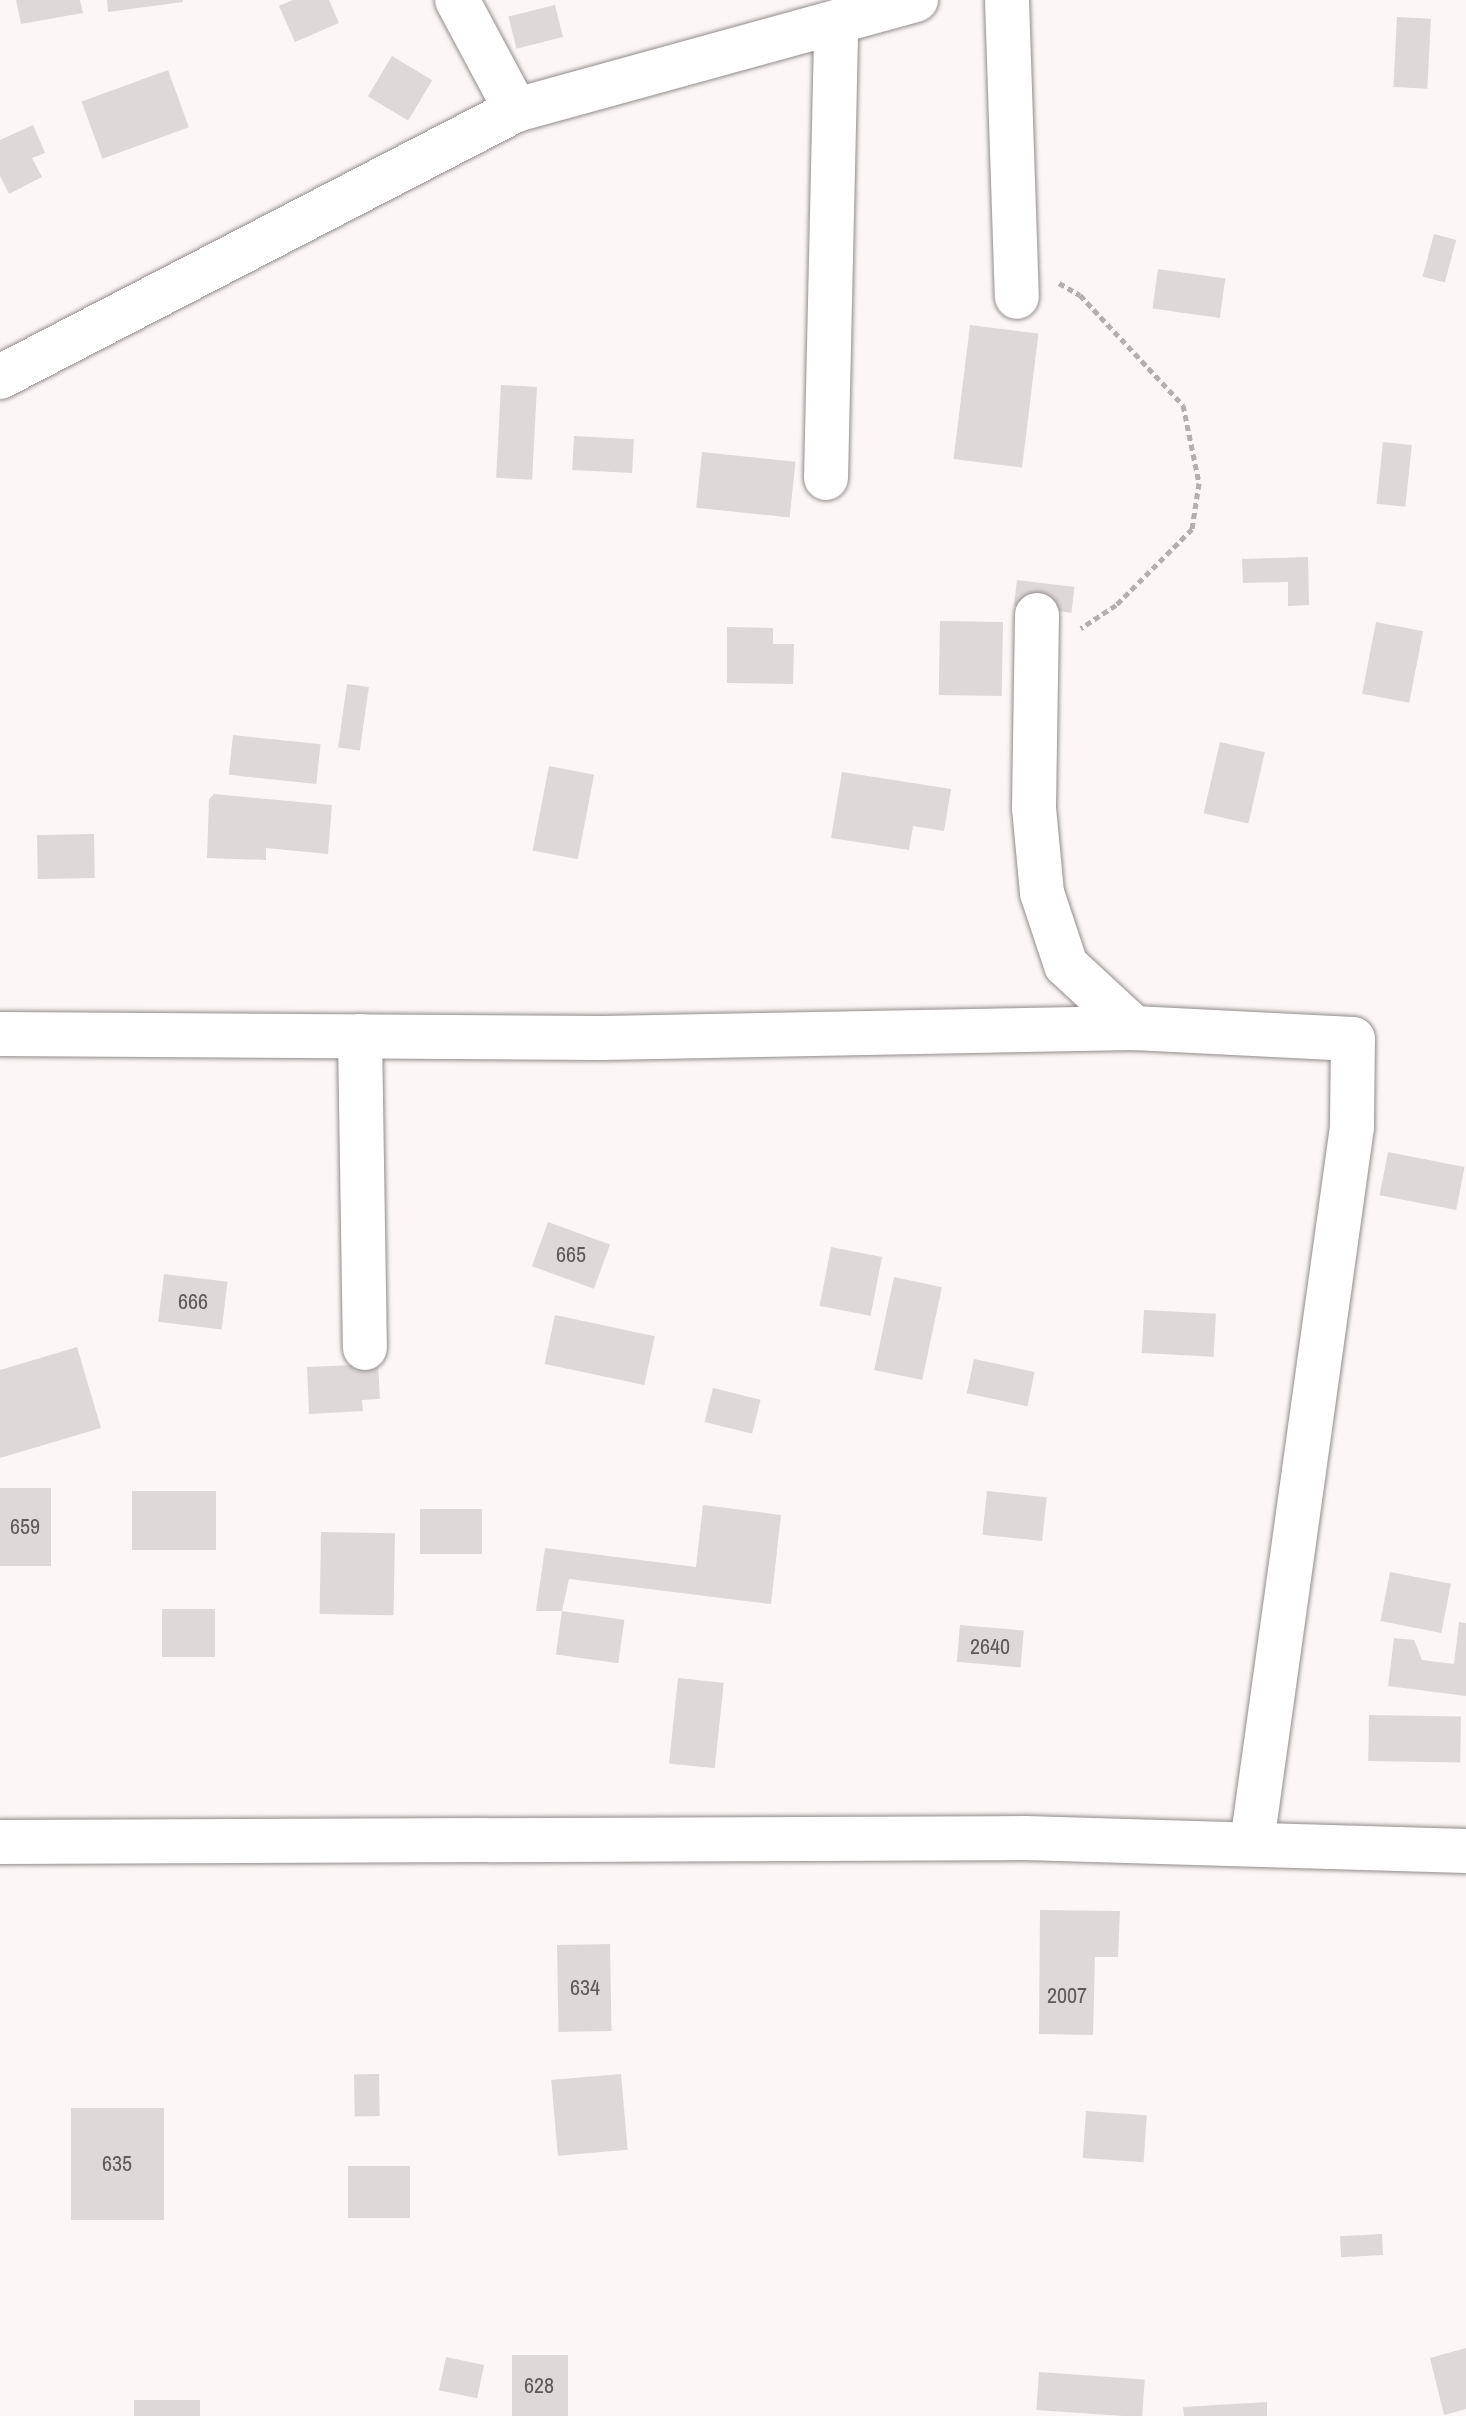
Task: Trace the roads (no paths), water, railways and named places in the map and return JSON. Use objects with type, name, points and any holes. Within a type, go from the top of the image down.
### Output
[{"type":"street","points":[[457,0],[516,110]]},
{"type":"street","points":[[0,377],[516,110],[916,0]]},
{"type":"street","points":[[1007,0],[1016,277]]},
{"type":"street","points":[[826,478],[836,22]]},
{"type":"street","points":[[1036,635],[1034,808],[1042,893],[1066,965],[1134,1028]]},
{"type":"street","points":[[0,1034],[603,1038],[1134,1028],[1353,1039],[1352,1127],[1252,1843]]},
{"type":"street","points":[[360,1036],[365,1348]]},
{"type":"street","points":[[0,1842],[1025,1838],[1466,1851]]}]
